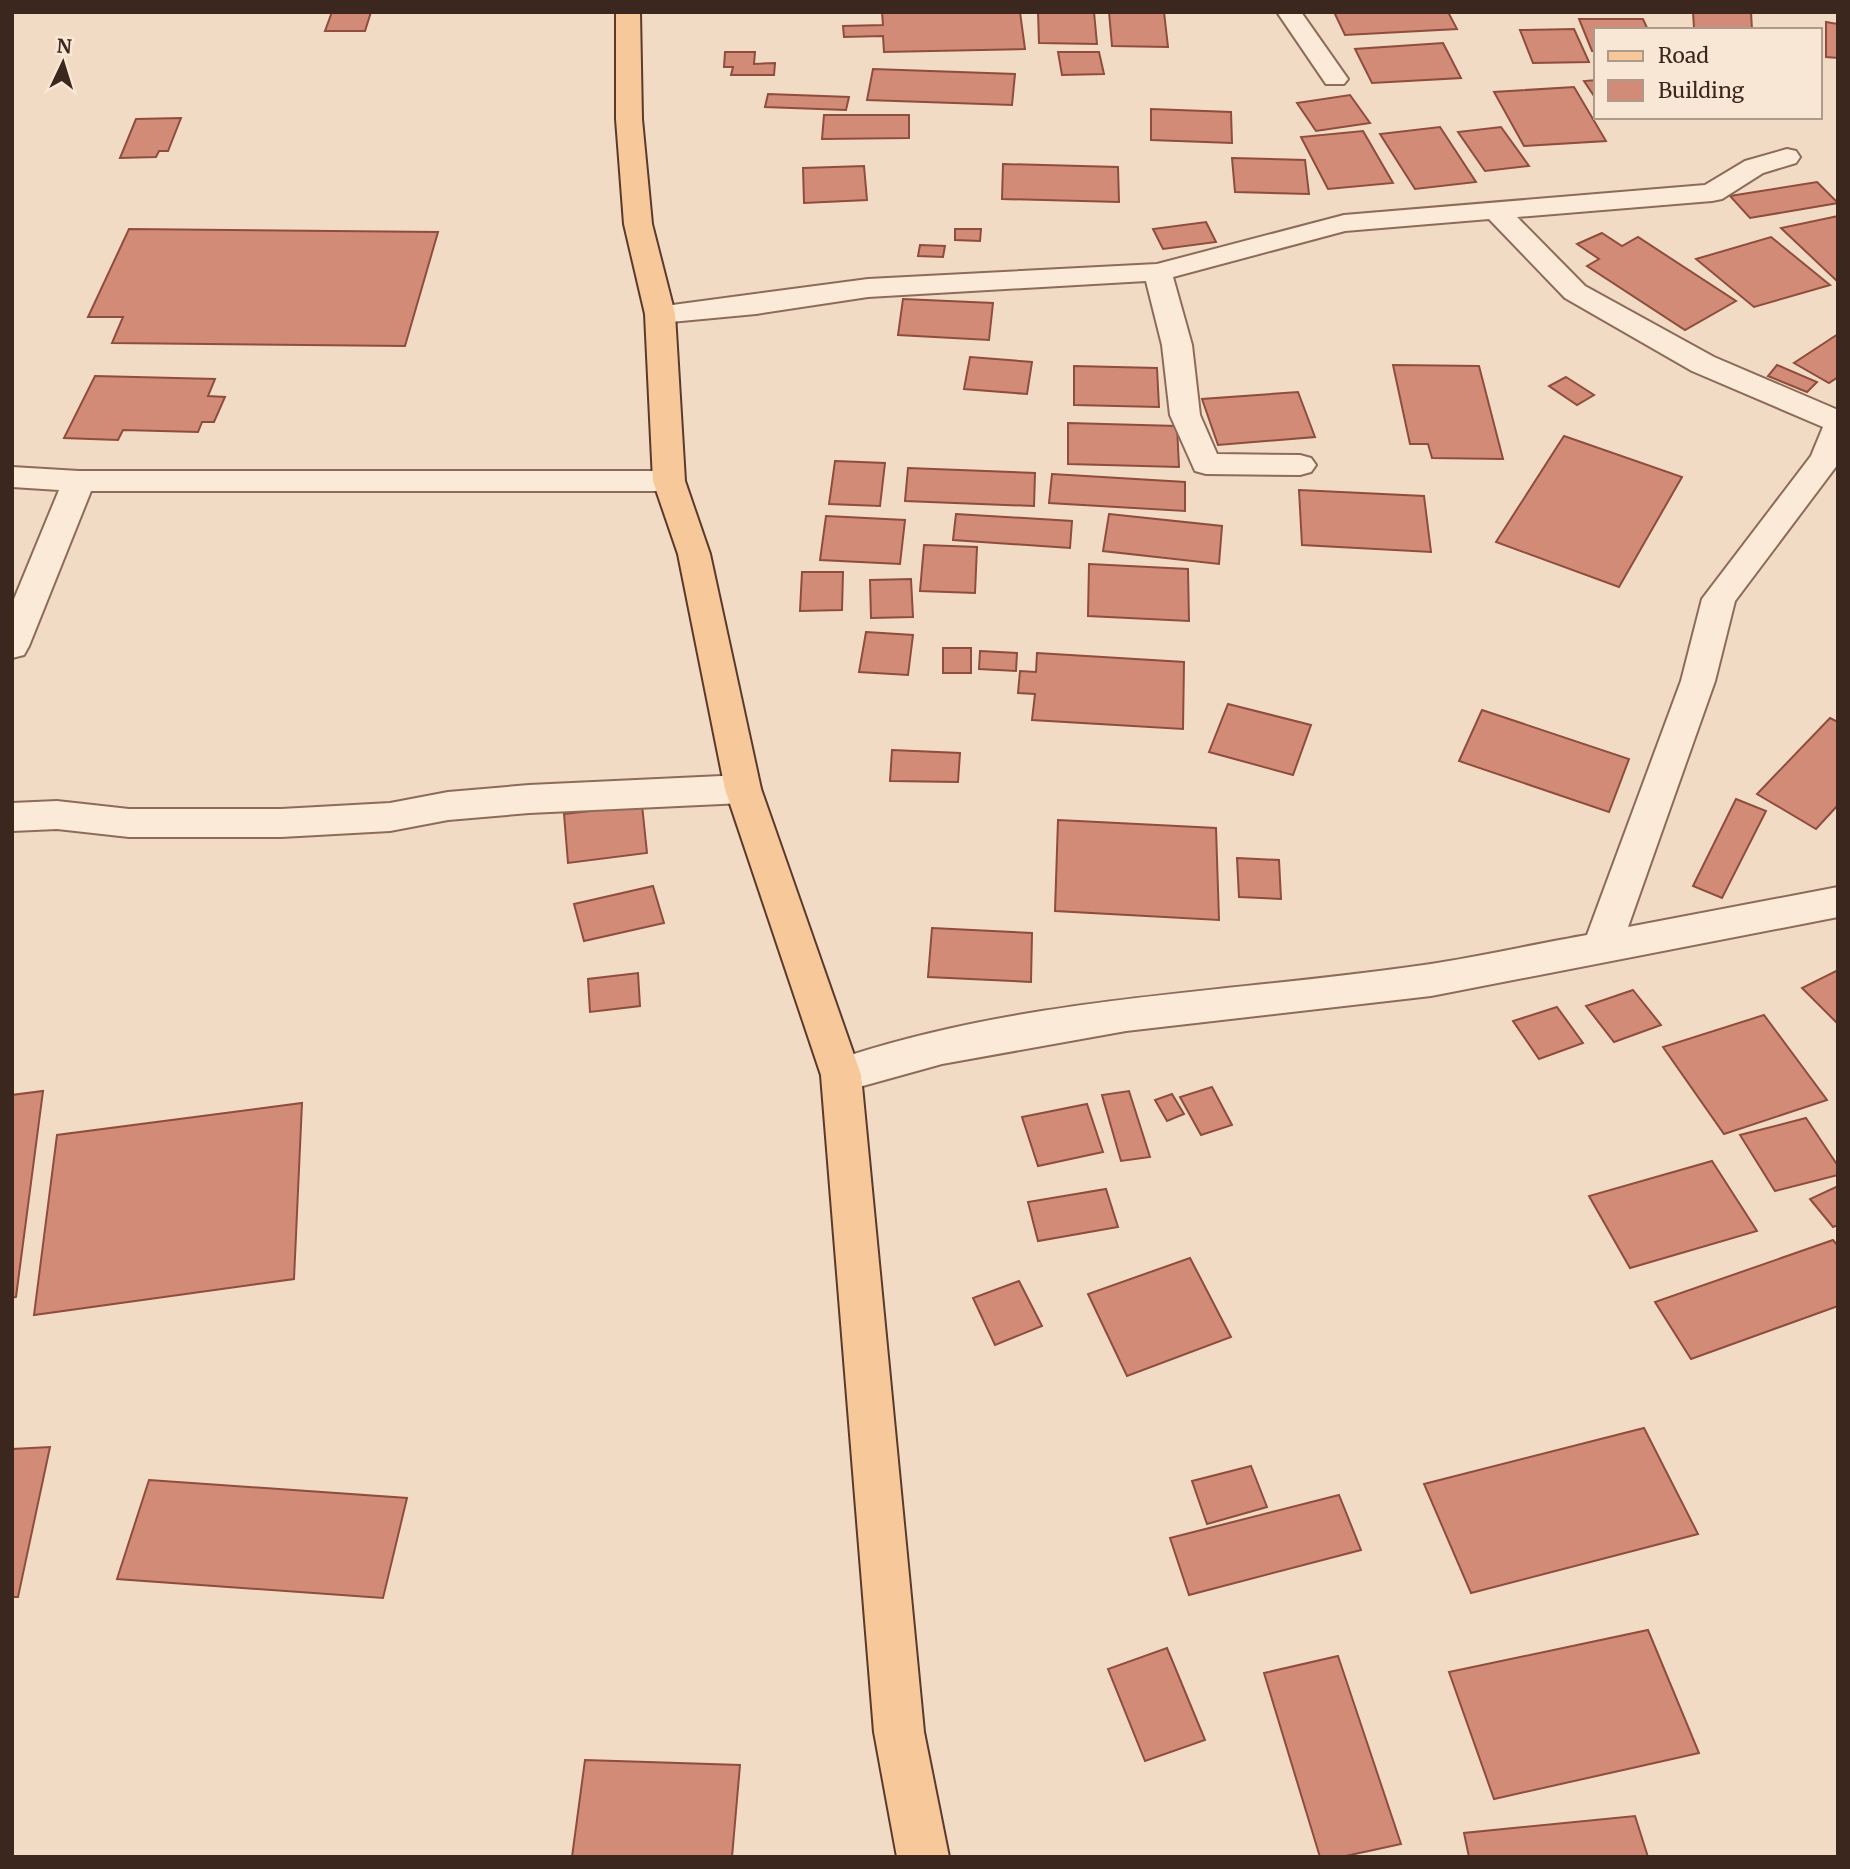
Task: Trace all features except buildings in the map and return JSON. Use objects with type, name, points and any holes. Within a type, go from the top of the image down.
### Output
[{"type":"main road","points":[[628,12],[629,119],[638,224],[660,314],[669,481],[694,554],[743,789],[841,1075],[899,1732],[923,1857]]},
{"type":"street","points":[[1289,12],[1335,79]]},
{"type":"street","points":[[660,314],[756,305],[868,288],[1158,272],[1344,223],[1712,193],[1754,166],[1787,157]]},
{"type":"street","points":[[1496,211],[1575,292],[1703,364],[1838,422]]},
{"type":"street","points":[[1158,272],[1177,345],[1185,415],[1206,464],[1300,465]]},
{"type":"street","points":[[1602,946],[1698,681],[1719,599],[1825,458],[1838,428]]},
{"type":"street","points":[[12,477],[79,481],[669,481]]},
{"type":"street","points":[[12,646],[79,481]]},
{"type":"street","points":[[12,817],[57,815],[130,822],[281,823],[390,817],[448,806],[529,799],[743,789]]},
{"type":"street","points":[[841,1075],[942,1047],[1126,1015],[1431,980],[1838,902]]}]
